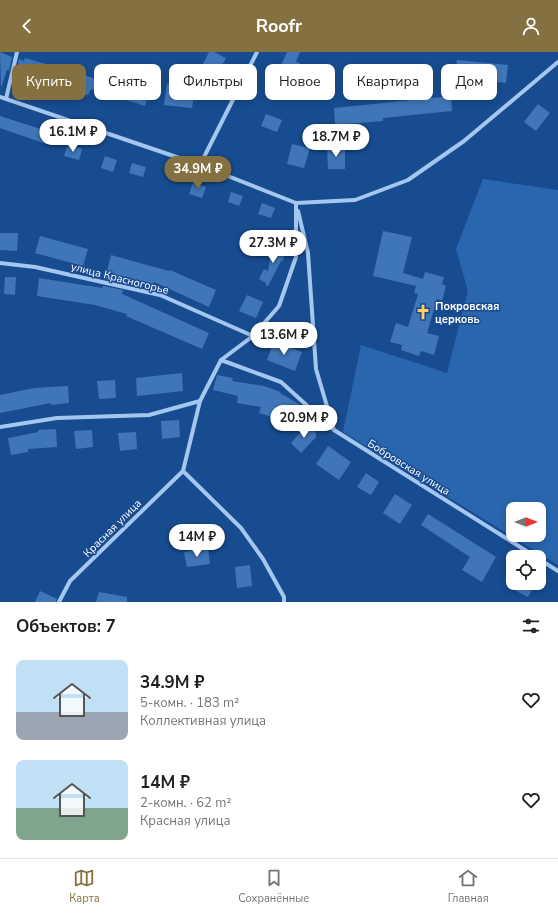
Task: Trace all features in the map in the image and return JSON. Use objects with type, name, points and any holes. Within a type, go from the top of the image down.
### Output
[{"type":"street","points":[[6,98],[17,52]]},
{"type":"street","points":[[200,165],[257,52]]},
{"type":"street","points":[[0,97],[200,165],[296,203],[355,200],[408,180],[464,141],[558,62]]},
{"type":"street","points":[[284,602],[284,597],[263,559],[241,528],[183,471],[200,401],[221,360],[253,336],[279,306],[296,257],[296,203]]},
{"type":"street","points":[[296,203],[308,253],[316,369],[334,430]]},
{"type":"street","name":"улица Красногорье","points":[[0,263],[36,266],[160,295],[253,336]]},
{"type":"street","name":"Бобровская улица","points":[[221,360],[281,382],[334,430],[525,550]]},
{"type":"street","points":[[0,427],[57,418],[149,415],[200,401]]},
{"type":"street","name":"Красная улица","points":[[59,602],[70,581],[183,471]]},
{"type":"street","points":[[546,563],[558,571]]},
{"type":"shaded area","points":[[483,179],[558,190],[558,565],[546,558],[546,550],[534,550],[521,542],[546,542],[546,502],[506,502],[506,533],[343,432],[361,345],[447,373],[468,291],[456,249]]},
{"type":"building","points":[[0,52],[12,57],[9,71],[7,70],[1,88]]},
{"type":"building","points":[[209,52],[214,52],[226,58],[223,64],[203,64]]},
{"type":"building","points":[[287,52],[300,52],[296,62],[300,64],[281,64]]},
{"type":"building","points":[[25,58],[46,64],[18,64],[19,59],[24,61]]},
{"type":"building","points":[[457,60],[508,65],[506,83],[497,82],[497,64],[457,64]]},
{"type":"building","points":[[86,76],[94,78],[94,90],[91,89],[88,95],[86,94]]},
{"type":"building","points":[[167,84],[169,84],[169,100],[193,100],[192,108],[164,105]]},
{"type":"building","points":[[441,97],[441,100],[451,100],[452,111],[383,118],[383,121],[335,125],[334,108],[412,100],[433,100],[433,98]]},
{"type":"building","points":[[126,100],[147,100],[145,106]]},
{"type":"building","points":[[538,104],[550,113],[536,131],[524,122]]},
{"type":"building","points":[[266,114],[282,120],[277,132],[261,126]]},
{"type":"building","points":[[0,116],[50,132],[46,144],[0,128]]},
{"type":"building","points":[[292,144],[310,148],[304,168],[287,164]]},
{"type":"building","points":[[68,145],[82,149],[79,160],[64,156]]},
{"type":"building","points":[[327,147],[345,147],[345,169],[328,169]]},
{"type":"building","points":[[105,156],[117,160],[113,172],[101,168]]},
{"type":"building","points":[[132,163],[146,167],[143,177],[129,173]]},
{"type":"building","points":[[193,183],[206,187],[202,198],[189,194]]},
{"type":"building","points":[[231,192],[243,196],[239,206],[228,202]]},
{"type":"building","points":[[262,203],[275,208],[271,218],[258,214]]},
{"type":"building","name":"Покровская церковь","points":[[383,231],[412,237],[403,273],[423,279],[425,272],[444,277],[442,284],[446,286],[442,301],[437,299],[427,333],[439,336],[434,355],[421,351],[419,356],[401,350],[402,345],[390,342],[396,323],[408,327],[418,294],[414,293],[416,286],[373,276]]},
{"type":"building","points":[[0,233],[18,233],[17,251],[0,250]]},
{"type":"building","points":[[40,236],[88,249],[83,266],[35,253]]},
{"type":"building","points":[[272,246],[285,248],[283,261],[281,261],[268,286],[266,286],[266,283],[259,279],[264,269],[268,271]]},
{"type":"building","points":[[111,255],[169,271],[170,270],[216,290],[209,307],[154,282],[153,285],[126,278],[125,284],[105,279]]},
{"type":"building","points":[[5,277],[16,277],[15,295],[4,294]]},
{"type":"building","points":[[39,278],[123,290],[122,294],[209,333],[202,349],[126,316],[127,314],[95,305],[37,296]]},
{"type":"building","points":[[247,295],[263,302],[256,318],[239,311]]},
{"type":"building","points":[[274,341],[302,352],[295,371],[267,360]]},
{"type":"building","points":[[182,373],[183,391],[137,396],[136,378]]},
{"type":"building","points":[[217,375],[233,378],[232,381],[264,386],[281,392],[280,393],[304,407],[297,418],[276,406],[272,417],[259,413],[261,407],[237,403],[238,396],[213,390]]},
{"type":"building","points":[[115,380],[116,398],[99,399],[97,381]]},
{"type":"building","points":[[68,386],[69,403],[51,405],[51,403],[0,413],[0,395],[34,388]]},
{"type":"building","points":[[179,420],[180,437],[162,439],[161,421]]},
{"type":"building","points":[[307,425],[316,433],[316,437],[301,453],[291,443]]},
{"type":"building","points":[[56,429],[57,447],[28,449],[28,452],[11,455],[8,438],[38,432],[38,430]]},
{"type":"building","points":[[92,430],[93,447],[76,449],[74,431]]},
{"type":"building","points":[[136,432],[137,449],[120,451],[118,433]]},
{"type":"building","points":[[328,446],[351,462],[339,480],[316,464]]},
{"type":"building","points":[[366,473],[379,482],[371,495],[357,487]]},
{"type":"building","points":[[395,494],[412,505],[400,524],[383,513]]},
{"type":"building","points":[[428,514],[496,557],[482,582],[462,570],[470,557],[421,525]]},
{"type":"building","points":[[208,548],[210,564],[187,567],[184,552]]},
{"type":"building","points":[[250,565],[252,586],[237,588],[235,567]]},
{"type":"building","points":[[517,590],[532,590],[528,597]]},
{"type":"building","points":[[40,591],[57,599],[56,602],[35,602]]},
{"type":"building","points":[[99,592],[127,597],[127,602],[96,602]]},
{"type":"place","name":"Покровская церковь","points":[[423,312]]}]
